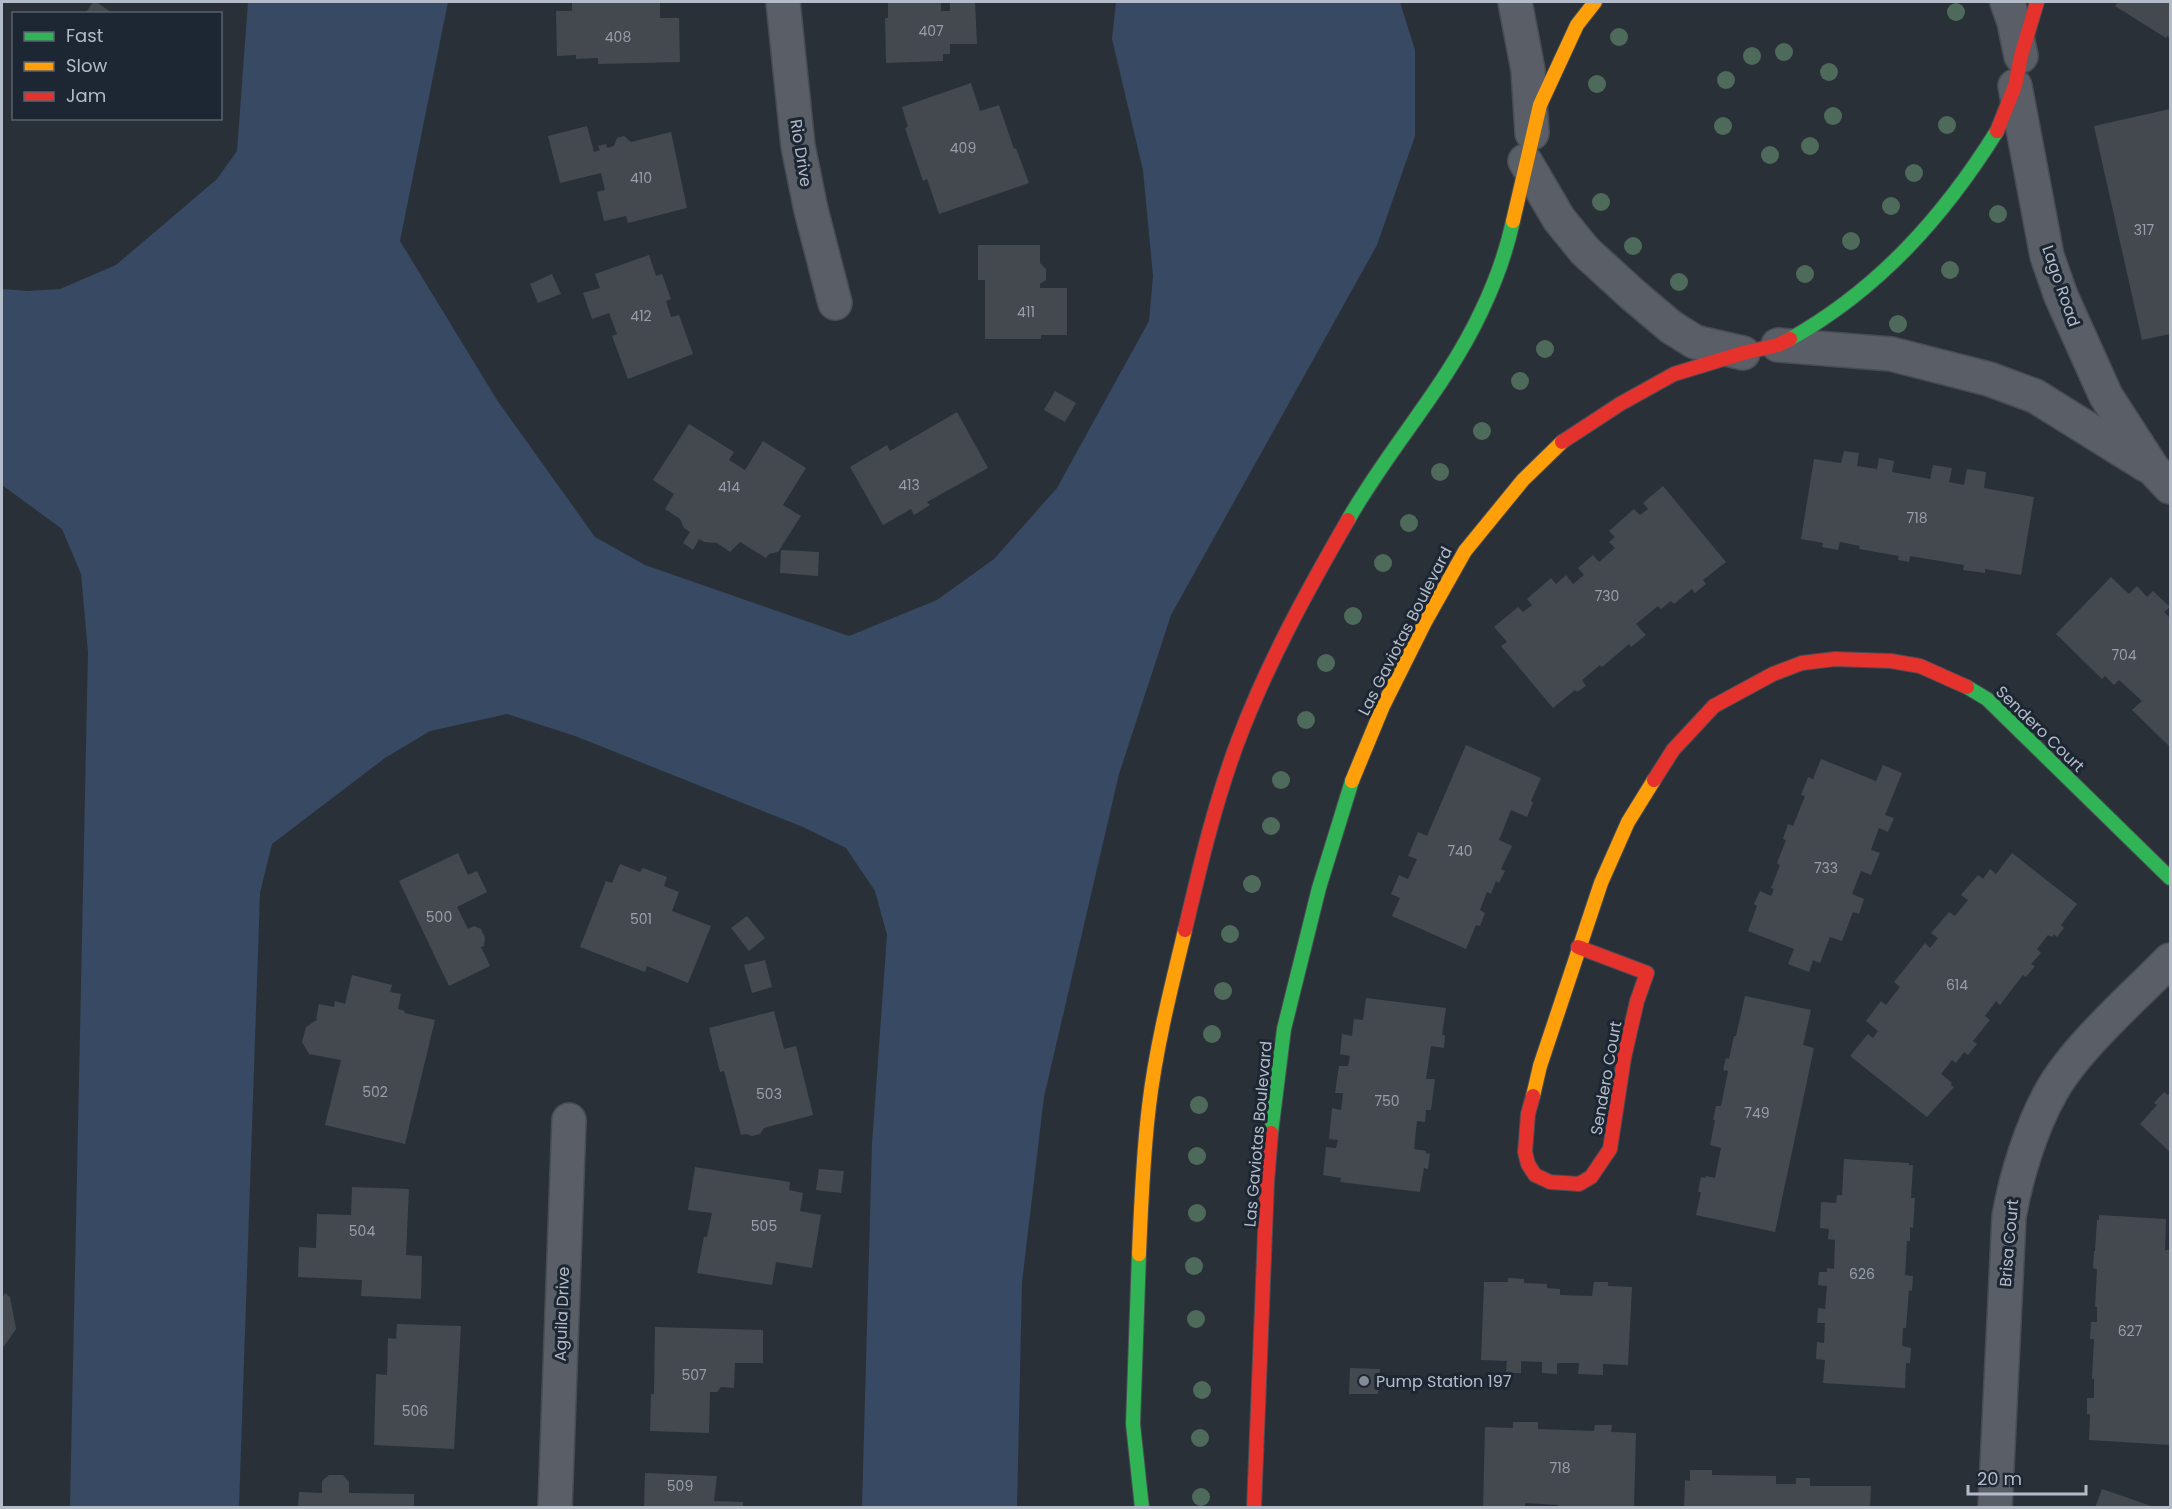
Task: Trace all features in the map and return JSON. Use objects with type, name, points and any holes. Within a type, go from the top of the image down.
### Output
[{"type":"street","name":"Rio Drive","points":[[783,2],[798,146],[811,210],[835,303]]},
{"type":"street","points":[[1515,2],[1528,70],[1528,148],[1559,219],[1585,250],[1671,327],[1695,342],[1743,353]]},
{"type":"street","points":[[1142,1508],[1133,1424],[1141,1197],[1149,1105],[1166,1007],[1213,814],[1238,740],[1276,655],[1317,574],[1354,509],[1451,365],[1481,313],[1506,251],[1528,148],[1540,105],[1577,25],[1595,2]]},
{"type":"street","name":"Lago Road","points":[[2007,2],[2014,22],[2018,71],[2047,256],[2061,296],[2106,396],[2162,478]]},
{"type":"street","name":"Las Gaviotas Boulevard","points":[[1254,1508],[1267,1182],[1274,1102],[1284,1029],[1319,888],[1349,789],[1383,706],[1465,551],[1523,480],[1567,438],[1620,404],[1674,374],[1778,345],[1815,324],[1862,290],[1914,243],[1963,184],[1997,131],[2018,71],[2037,2]]},
{"type":"street","name":"Lago Road","points":[[1778,345],[1891,354],[1989,379],[2035,396],[2162,478]]},
{"type":"street","name":"Sendero Court","points":[[1578,947],[1647,973],[1637,1001],[1624,1058],[1610,1149],[1591,1177],[1579,1184],[1550,1182],[1535,1174],[1528,1164],[1525,1152],[1528,1114],[1540,1066],[1578,947],[1601,883],[1628,822],[1673,750],[1714,706],[1773,674],[1802,663],[1835,659],[1891,661],[1920,666],[1952,679],[1987,699],[2170,878]]},
{"type":"street","name":"Brisa Court","points":[[1995,1508],[2008,1217],[2013,1194],[2030,1141],[2052,1091],[2084,1048],[2170,960]]},
{"type":"street","name":"Aguila Drive","points":[[555,1508],[569,1120]]},
{"type":"water","points":[[248,2],[448,2],[400,241],[497,400],[595,537],[645,565],[849,636],[937,600],[994,559],[1057,488],[1149,321],[1153,276],[1143,170],[1112,39],[1116,2],[1400,2],[1415,50],[1415,136],[1377,245],[1171,615],[1119,774],[1044,1097],[1022,1282],[1017,1507],[862,1507],[872,1144],[887,935],[875,891],[846,848],[803,827],[575,736],[507,714],[430,731],[385,758],[272,844],[260,893],[239,1507],[70,1507],[88,652],[81,574],[62,529],[2,485],[2,289],[28,291],[60,289],[116,265],[217,179],[237,151]]},
{"type":"building","points":[[93,2],[96,2],[111,12],[86,12]]},
{"type":"building","points":[[572,2],[660,2],[660,18],[679,18],[680,62],[598,64],[598,58],[576,59],[576,55],[557,56],[556,11],[572,11]]},
{"type":"building","points":[[888,2],[941,2],[941,11],[950,11],[950,2],[975,2],[977,44],[950,44],[950,54],[943,54],[943,61],[886,63],[885,18],[888,18]]},
{"type":"building","points":[[2118,2],[2170,2],[2170,38],[2167,36],[2166,38],[2115,6]]},
{"type":"building","points":[[971,83],[980,111],[999,105],[1029,183],[939,214],[927,179],[923,181],[905,128],[908,127],[902,107]]},
{"type":"building","points":[[2170,109],[2170,334],[2142,340],[2094,126]]},
{"type":"building","points":[[587,126],[594,152],[600,150],[598,146],[606,144],[607,148],[614,146],[617,138],[624,136],[631,142],[671,132],[687,208],[628,223],[626,216],[604,221],[597,192],[605,190],[601,173],[560,183],[548,136]]},
{"type":"building","points":[[978,245],[1040,245],[1040,263],[1046,269],[1046,280],[1040,284],[1040,288],[1067,288],[1067,335],[1041,335],[1041,339],[985,339],[985,280],[978,280]]},
{"type":"building","points":[[649,255],[656,276],[662,274],[671,299],[666,301],[671,317],[679,315],[693,354],[628,379],[612,336],[617,334],[609,313],[592,319],[583,293],[600,288],[595,274]]},
{"type":"building","points":[[552,274],[561,294],[538,303],[530,284]]},
{"type":"building","points":[[1055,391],[1076,403],[1065,422],[1044,410]]},
{"type":"building","points":[[957,412],[988,468],[927,502],[930,505],[914,515],[911,509],[883,525],[850,467],[887,445],[890,451]]},
{"type":"building","points":[[689,424],[734,452],[729,460],[745,470],[763,441],[806,468],[783,505],[801,516],[778,552],[769,554],[766,558],[740,542],[730,552],[717,543],[704,542],[699,539],[693,550],[683,543],[690,532],[684,528],[680,519],[665,509],[674,494],[653,480]]},
{"type":"building","points":[[1844,451],[1859,453],[1857,466],[1877,469],[1879,458],[1894,461],[1892,472],[1930,479],[1933,465],[1952,468],[1949,482],[1964,485],[1967,469],[1986,472],[1984,488],[2034,497],[2021,575],[1985,569],[1985,573],[1963,570],[1964,565],[1910,556],[1909,562],[1898,560],[1899,556],[1859,549],[1860,546],[1840,542],[1838,550],[1822,547],[1823,543],[1801,539],[1814,459],[1841,463]]},
{"type":"building","points":[[1663,486],[1726,562],[1703,580],[1706,584],[1695,593],[1692,589],[1674,604],[1671,601],[1661,609],[1658,606],[1636,624],[1646,635],[1631,647],[1629,644],[1602,667],[1600,665],[1582,680],[1586,686],[1577,692],[1575,690],[1553,708],[1501,646],[1507,642],[1494,627],[1518,607],[1523,612],[1532,605],[1527,599],[1551,578],[1556,584],[1566,575],[1573,584],[1584,575],[1578,568],[1593,555],[1599,562],[1615,548],[1609,542],[1615,537],[1609,531],[1634,509],[1640,515],[1648,509],[1643,503]]},
{"type":"building","points":[[781,550],[819,552],[818,576],[780,573]]},
{"type":"building","points":[[2111,577],[2129,594],[2137,586],[2147,597],[2153,591],[2170,607],[2164,612],[2170,618],[2170,747],[2132,710],[2142,701],[2119,680],[2114,685],[2105,676],[2102,679],[2056,634]]},
{"type":"building","points":[[1466,745],[1541,778],[1527,817],[1511,810],[1499,840],[1512,846],[1501,869],[1505,871],[1499,883],[1496,881],[1491,894],[1487,892],[1480,910],[1485,913],[1480,926],[1476,925],[1466,949],[1392,916],[1400,898],[1391,894],[1399,875],[1408,879],[1417,859],[1408,856],[1418,832],[1427,836]]},
{"type":"building","points":[[1821,759],[1876,781],[1883,765],[1902,773],[1885,815],[1894,818],[1888,832],[1879,828],[1871,850],[1880,853],[1871,875],[1861,871],[1852,894],[1864,899],[1859,914],[1853,912],[1842,941],[1830,937],[1820,963],[1813,960],[1809,972],[1788,964],[1794,949],[1748,931],[1757,906],[1754,904],[1760,891],[1771,896],[1774,889],[1771,888],[1780,865],[1777,863],[1786,840],[1783,839],[1788,824],[1793,826],[1805,796],[1801,795],[1808,777],[1813,779]]},
{"type":"building","points":[[458,853],[468,875],[477,871],[487,892],[457,907],[468,929],[474,926],[481,929],[485,938],[484,946],[481,947],[490,966],[449,986],[399,881]]},
{"type":"building","points":[[2012,853],[2077,904],[2061,925],[2064,928],[2057,937],[2054,934],[2052,937],[2048,935],[2037,949],[2041,953],[2031,964],[2035,966],[2026,977],[2023,975],[2000,1005],[1996,1001],[1985,1016],[1990,1020],[1973,1041],[1977,1044],[1968,1055],[1964,1052],[1956,1063],[1952,1060],[1941,1074],[1954,1087],[1927,1117],[1850,1056],[1868,1034],[1873,1038],[1878,1031],[1866,1021],[1881,1001],[1886,1005],[1900,987],[1894,982],[1925,943],[1930,948],[1938,938],[1931,933],[1949,912],[1955,916],[1968,900],[1961,895],[1978,875],[1983,879],[1990,869],[1996,874]]},
{"type":"building","points":[[620,864],[640,872],[643,868],[667,877],[664,886],[679,892],[672,911],[711,926],[688,983],[647,966],[645,972],[580,947],[606,881],[612,883]]},
{"type":"building","points":[[747,916],[765,938],[749,951],[731,928]]},
{"type":"building","points":[[765,960],[772,987],[752,993],[744,965]]},
{"type":"building","points":[[352,975],[392,985],[390,992],[401,994],[398,1009],[405,1011],[404,1013],[435,1020],[405,1144],[325,1125],[341,1060],[309,1054],[302,1042],[306,1027],[318,1019],[316,1019],[319,1004],[334,1007],[335,1001],[345,1004]]},
{"type":"building","points":[[1745,996],[1811,1010],[1803,1045],[1814,1048],[1775,1232],[1696,1215],[1701,1192],[1698,1192],[1701,1177],[1715,1178],[1721,1148],[1710,1145],[1715,1120],[1713,1120],[1716,1106],[1721,1106],[1728,1071],[1723,1070],[1726,1058],[1729,1059],[1734,1036],[1736,1036]]},
{"type":"building","points":[[1366,998],[1446,1008],[1442,1035],[1445,1035],[1444,1048],[1431,1046],[1426,1079],[1435,1079],[1431,1110],[1426,1110],[1425,1122],[1417,1121],[1414,1149],[1430,1154],[1428,1169],[1424,1168],[1420,1192],[1340,1182],[1341,1178],[1323,1175],[1326,1147],[1336,1148],[1338,1140],[1329,1139],[1332,1108],[1341,1110],[1343,1093],[1335,1093],[1339,1066],[1348,1066],[1350,1056],[1340,1054],[1342,1034],[1352,1036],[1354,1019],[1363,1020]]},
{"type":"building","points":[[774,1011],[784,1049],[796,1046],[813,1115],[764,1128],[760,1134],[741,1135],[724,1071],[720,1072],[709,1028]]},
{"type":"building","points":[[2164,1092],[2168,1095],[2170,1092],[2170,1152],[2140,1124],[2157,1105],[2154,1103]]},
{"type":"building","points":[[1844,1159],[1913,1165],[1911,1198],[1915,1198],[1913,1228],[1910,1227],[1910,1241],[1907,1241],[1905,1275],[1913,1276],[1912,1291],[1909,1290],[1906,1328],[1903,1328],[1902,1346],[1911,1348],[1910,1363],[1906,1363],[1905,1388],[1823,1383],[1825,1360],[1816,1359],[1817,1342],[1824,1343],[1825,1323],[1817,1323],[1818,1308],[1825,1309],[1827,1286],[1818,1285],[1819,1272],[1827,1272],[1827,1268],[1834,1269],[1835,1240],[1828,1239],[1829,1229],[1820,1228],[1821,1202],[1836,1203],[1837,1195],[1842,1195]]},
{"type":"building","points":[[695,1167],[790,1182],[789,1190],[803,1193],[800,1211],[821,1215],[812,1268],[776,1262],[772,1285],[697,1273],[704,1237],[707,1237],[712,1213],[688,1210]]},
{"type":"building","points":[[819,1169],[844,1171],[841,1193],[816,1190]]},
{"type":"building","points":[[352,1187],[409,1189],[406,1255],[422,1256],[421,1299],[361,1296],[362,1280],[298,1277],[299,1247],[316,1248],[317,1214],[351,1215]]},
{"type":"building","points":[[2099,1215],[2166,1219],[2165,1250],[2170,1250],[2170,1445],[2089,1440],[2090,1414],[2087,1414],[2087,1398],[2094,1398],[2094,1379],[2092,1379],[2094,1339],[2090,1339],[2091,1322],[2097,1322],[2097,1307],[2095,1307],[2097,1269],[2093,1268]]},
{"type":"building","points":[[1508,1278],[1524,1279],[1524,1283],[1547,1284],[1547,1288],[1560,1289],[1560,1295],[1592,1296],[1594,1282],[1608,1282],[1608,1286],[1632,1287],[1628,1365],[1603,1364],[1603,1375],[1578,1374],[1579,1363],[1557,1363],[1557,1374],[1542,1373],[1542,1362],[1521,1361],[1521,1373],[1506,1373],[1507,1361],[1481,1360],[1484,1282],[1508,1282]]},
{"type":"building","points":[[5,1293],[10,1297],[16,1329],[2,1349],[2,1298]]},
{"type":"building","points":[[397,1324],[461,1326],[454,1449],[374,1445],[376,1374],[387,1375],[388,1338],[396,1339]]},
{"type":"building","points":[[655,1327],[763,1330],[763,1363],[735,1363],[734,1388],[721,1387],[717,1392],[710,1392],[709,1433],[650,1431],[651,1394],[654,1394]]},
{"type":"building","name":"Pump Station 197","points":[[1350,1368],[1380,1369],[1378,1394],[1349,1394]]},
{"type":"building","points":[[1513,1422],[1538,1422],[1538,1429],[1594,1431],[1595,1425],[1612,1425],[1611,1432],[1636,1433],[1634,1508],[1558,1508],[1558,1505],[1525,1503],[1525,1508],[1483,1508],[1485,1427],[1513,1428]]},
{"type":"building","points":[[1690,1470],[1712,1470],[1712,1475],[1776,1476],[1776,1484],[1796,1484],[1796,1478],[1810,1478],[1810,1486],[1871,1486],[1870,1508],[1684,1508],[1685,1480],[1690,1481]]},
{"type":"building","points":[[645,1473],[717,1476],[714,1501],[743,1502],[743,1508],[644,1508]]},
{"type":"building","points":[[329,1475],[343,1475],[349,1482],[349,1493],[414,1494],[414,1508],[298,1508],[299,1492],[322,1493],[322,1481]]},
{"type":"building","points":[[2102,1489],[2154,1507],[2154,1508],[2095,1508]]},
{"type":"traffic: fast","points":[[1790,339],[1852,297],[1881,274],[1907,248],[1955,192],[1997,131]]},
{"type":"traffic: fast","points":[[1348,520],[1467,340],[1495,279],[1513,221]]},
{"type":"traffic: fast","points":[[1967,687],[1987,699],[2170,878]]},
{"type":"traffic: fast","points":[[1271,1133],[1284,1029],[1319,888],[1352,781]]},
{"type":"traffic: fast","points":[[1139,1254],[1133,1424],[1142,1508]]},
{"type":"traffic: slow","points":[[1513,221],[1540,105],[1577,25],[1595,2]]},
{"type":"traffic: slow","points":[[1352,781],[1383,706],[1425,622],[1465,551],[1523,480],[1562,442]]},
{"type":"traffic: slow","points":[[1533,1096],[1540,1066],[1601,883],[1628,822],[1654,780]]},
{"type":"traffic: slow","points":[[1139,1254],[1144,1161],[1152,1084],[1164,1018],[1185,930]]},
{"type":"traffic: jam","points":[[1997,131],[2015,86],[2037,2]]},
{"type":"traffic: jam","points":[[1562,442],[1620,404],[1674,374],[1778,345],[1790,339]]},
{"type":"traffic: jam","points":[[1185,930],[1215,811],[1249,712],[1289,628],[1348,520]]},
{"type":"traffic: jam","points":[[1654,780],[1673,750],[1714,706],[1773,674],[1802,663],[1835,659],[1891,661],[1920,666],[1967,687]]},
{"type":"traffic: jam","points":[[1533,1096],[1528,1114],[1525,1152],[1528,1164],[1535,1175],[1550,1182],[1579,1184],[1591,1177],[1610,1149],[1624,1058],[1637,1001],[1647,973],[1578,947]]},
{"type":"traffic: jam","points":[[1254,1508],[1271,1133]]},
{"type":"place","name":"Pump Station 197","points":[[1364,1381]]}]
